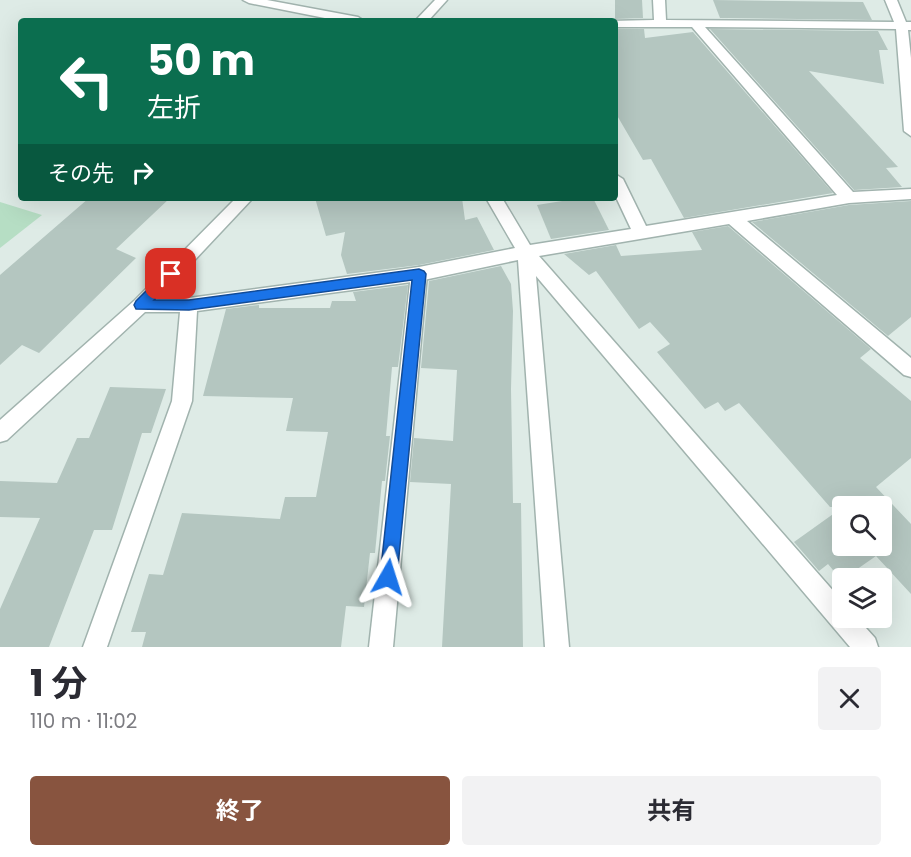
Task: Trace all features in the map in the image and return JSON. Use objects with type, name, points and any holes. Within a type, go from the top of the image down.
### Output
[{"type":"street","points":[[249,0],[342,18]]},
{"type":"street","points":[[424,18],[441,0]]},
{"type":"street","points":[[659,0],[660,24]]},
{"type":"street","points":[[891,0],[907,26],[911,131]]},
{"type":"street","points":[[618,23],[697,26],[907,26]]},
{"type":"street","points":[[697,26],[849,198]]},
{"type":"street","points":[[618,185],[641,233]]},
{"type":"street","points":[[141,305],[189,305],[419,274],[526,252],[849,198],[911,194]]},
{"type":"street","points":[[0,433],[141,305],[243,201]]},
{"type":"street","points":[[496,201],[526,252],[866,647]]},
{"type":"street","points":[[733,218],[911,369]]},
{"type":"street","points":[[526,252],[557,647]]},
{"type":"street","points":[[381,647],[419,274]]},
{"type":"street","points":[[95,647],[182,401],[189,305]]},
{"type":"green space","points":[[0,202],[42,215],[0,248]]},
{"type":"building","points":[[615,0],[642,0],[643,18],[615,18]]},
{"type":"building","points":[[713,0],[863,2],[872,20],[720,18]]},
{"type":"building","points":[[618,29],[644,29],[645,38],[693,32],[833,193],[684,218],[651,159],[643,160],[618,117]]},
{"type":"building","points":[[710,29],[878,31],[888,50],[879,50],[884,84],[809,71],[898,167],[886,168],[902,187],[854,190]]},
{"type":"building","points":[[86,201],[167,201],[116,249],[136,258],[39,353],[22,345],[0,365],[0,275]]},
{"type":"building","points":[[316,201],[462,201],[465,220],[477,217],[494,250],[419,265],[347,274],[341,255],[345,232],[326,236]]},
{"type":"building","points":[[562,201],[594,201],[609,230],[551,239],[537,205]]},
{"type":"building","points":[[911,201],[911,317],[888,336],[752,222],[849,205]]},
{"type":"building","points":[[728,226],[871,349],[860,358],[911,401],[911,458],[876,487],[885,496],[832,496],[832,507],[830,507],[739,403],[725,411],[718,402],[705,409],[657,352],[670,344],[650,322],[639,329],[596,271],[589,275],[564,254],[616,245],[621,256],[702,250],[692,232]]},
{"type":"building","points":[[501,266],[511,284],[513,311],[511,389],[513,503],[521,503],[523,647],[442,647],[451,484],[410,482],[414,438],[453,441],[457,370],[421,368],[429,281]]},
{"type":"building","points":[[408,285],[398,367],[392,367],[386,436],[390,436],[385,481],[382,481],[375,553],[370,553],[364,607],[346,606],[341,647],[142,647],[146,632],[131,632],[149,574],[163,575],[182,513],[280,519],[285,497],[316,497],[328,432],[286,431],[293,398],[203,396],[226,309],[259,305],[259,308],[330,308],[332,301],[356,301],[353,292]]},
{"type":"building","points":[[110,387],[166,389],[151,433],[142,433],[112,530],[94,530],[49,647],[0,647],[0,609],[40,518],[0,517],[0,481],[57,483],[77,438],[89,438]]},
{"type":"building","points":[[892,504],[911,524],[911,594],[892,573],[892,568],[887,568],[876,556],[892,556]]},
{"type":"building","points":[[832,515],[832,556],[876,556],[859,568],[832,569],[828,564],[819,571],[794,542]]},
{"type":"route","points":[[171,274],[141,305],[189,305],[419,274],[388,577]]}]
